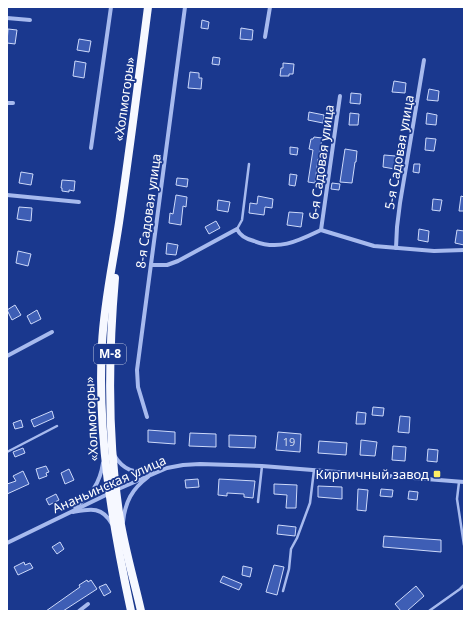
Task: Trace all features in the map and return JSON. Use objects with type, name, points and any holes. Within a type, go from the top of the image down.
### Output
[{"type":"highway","name":"«Холмогоры»","points":[[131,611],[108,452],[110,338],[120,218],[148,7]]},
{"type":"highway","name":"«Холмогоры»","points":[[119,532],[137,594],[140,611]]},
{"type":"street","points":[[91,148],[111,7]]},
{"type":"street","name":"8-я Садовая улица","points":[[147,417],[138,387],[138,370],[185,7]]},
{"type":"street","points":[[265,37],[270,7]]},
{"type":"street","points":[[7,18],[30,20]]},
{"type":"street","name":"5-я Садовая улица","points":[[396,248],[400,203],[424,60]]},
{"type":"street","name":"6-я Садовая улица","points":[[321,230],[340,96]]},
{"type":"street","points":[[7,102],[12,103]]},
{"type":"street","points":[[7,195],[79,202]]},
{"type":"street","points":[[151,265],[167,265],[178,262],[237,229],[239,233],[252,241],[274,246],[287,244],[321,230],[374,246],[434,251],[464,250]]},
{"type":"street","points":[[7,356],[52,332]]},
{"type":"street","points":[[66,513],[86,499],[93,492],[108,452],[120,464],[130,470],[139,473],[156,471]]},
{"type":"street","name":"Ананьинская улица","points":[[7,543],[66,513],[156,471],[174,466],[192,464],[262,466],[464,482]]},
{"type":"street","points":[[119,532],[130,496],[136,487],[156,471]]},
{"type":"street","points":[[66,513],[86,510],[99,511],[109,519],[119,532]]},
{"type":"street","points":[[80,611],[88,604]]},
{"type":"lane","points":[[237,229],[242,220],[249,164]]},
{"type":"lane","points":[[7,452],[57,426]]},
{"type":"lane","points":[[258,502],[262,466]]},
{"type":"lane","points":[[283,591],[289,569],[291,549],[298,538],[310,503],[314,470]]},
{"type":"lane","points":[[459,482],[457,498],[464,545]]},
{"type":"lane","points":[[431,610],[464,585]]},
{"type":"building","points":[[202,20],[209,22],[208,29],[201,28]]},
{"type":"building","points":[[241,28],[253,30],[252,40],[240,39]]},
{"type":"building","points":[[8,29],[17,30],[15,44],[7,43]]},
{"type":"building","points":[[79,39],[91,41],[89,52],[77,50]]},
{"type":"building","points":[[213,57],[220,58],[219,65],[212,64]]},
{"type":"building","points":[[75,61],[86,63],[84,78],[73,76]]},
{"type":"building","points":[[283,63],[294,64],[293,74],[289,74],[289,76],[280,76]]},
{"type":"building","points":[[190,72],[199,73],[199,78],[202,78],[201,89],[188,88]]},
{"type":"building","points":[[394,81],[406,83],[405,93],[392,92]]},
{"type":"building","points":[[429,89],[439,91],[438,101],[427,100]]},
{"type":"building","points":[[351,93],[361,94],[360,104],[350,103]]},
{"type":"building","points":[[309,112],[324,115],[323,123],[308,120]]},
{"type":"building","points":[[350,113],[359,114],[358,125],[349,125]]},
{"type":"building","points":[[427,113],[437,115],[436,125],[426,124]]},
{"type":"building","points":[[314,137],[322,138],[320,153],[322,153],[321,159],[318,159],[315,183],[308,182],[313,150],[309,149],[311,139]]},
{"type":"building","points":[[426,138],[436,139],[434,151],[425,150]]},
{"type":"building","points":[[290,147],[298,148],[297,155],[290,154]]},
{"type":"building","points":[[345,149],[357,151],[352,183],[340,182]]},
{"type":"building","points":[[384,155],[396,156],[395,169],[383,167]]},
{"type":"building","points":[[414,164],[420,164],[419,173],[413,172]]},
{"type":"building","points":[[21,172],[33,174],[31,185],[19,183]]},
{"type":"building","points":[[290,174],[297,175],[295,186],[289,185]]},
{"type":"building","points":[[177,178],[188,179],[187,187],[176,185]]},
{"type":"building","points":[[62,180],[75,181],[74,191],[62,191]]},
{"type":"building","points":[[332,183],[340,184],[339,190],[331,189]]},
{"type":"building","points":[[176,195],[187,197],[186,207],[183,206],[181,225],[169,223],[170,213],[173,214]]},
{"type":"building","points":[[258,196],[273,199],[272,208],[265,207],[264,215],[249,213],[250,203],[257,204]]},
{"type":"building","points":[[461,196],[464,197],[464,211],[459,211]]},
{"type":"building","points":[[433,199],[442,200],[440,211],[432,210]]},
{"type":"building","points":[[218,200],[230,202],[228,212],[217,210]]},
{"type":"building","points":[[19,207],[32,208],[31,221],[17,219]]},
{"type":"building","points":[[289,212],[303,213],[301,227],[287,225]]},
{"type":"building","points":[[216,221],[220,228],[209,234],[205,227]]},
{"type":"building","points":[[419,229],[429,231],[428,242],[418,240]]},
{"type":"building","points":[[457,230],[464,231],[464,245],[455,243]]},
{"type":"building","points":[[167,243],[178,245],[176,255],[166,254]]},
{"type":"building","points":[[18,251],[31,254],[28,266],[16,263]]},
{"type":"building","points":[[15,305],[21,315],[12,320],[7,310]]},
{"type":"building","points":[[37,310],[41,319],[31,324],[27,316]]},
{"type":"building","points":[[373,407],[384,408],[383,416],[372,415]]},
{"type":"building","points":[[52,411],[54,418],[34,427],[31,420]]},
{"type":"building","points":[[357,412],[366,413],[365,424],[356,424]]},
{"type":"building","points":[[400,416],[410,417],[409,433],[398,432]]},
{"type":"building","points":[[21,420],[23,427],[15,429],[13,423]]},
{"type":"building","points":[[148,430],[175,432],[175,444],[148,442]]},
{"type":"building","points":[[278,432],[301,434],[300,452],[276,450]]},
{"type":"building","points":[[190,433],[216,434],[216,447],[189,446]]},
{"type":"building","points":[[229,435],[256,436],[255,448],[229,447]]},
{"type":"building","points":[[361,440],[377,442],[375,456],[360,455]]},
{"type":"building","points":[[319,441],[347,443],[346,455],[318,453]]},
{"type":"building","points":[[393,446],[406,447],[405,461],[392,460]]},
{"type":"building","points":[[23,448],[25,453],[15,457],[13,452]]},
{"type":"building","points":[[428,449],[438,450],[437,462],[427,461]]},
{"type":"building","points":[[46,466],[49,472],[46,473],[47,476],[39,479],[36,469]]},
{"type":"building","points":[[69,469],[74,480],[65,484],[61,473]]},
{"type":"building","points":[[23,471],[29,484],[7,494],[7,484],[16,481],[13,476]]},
{"type":"building","points":[[198,479],[199,487],[186,488],[185,480]]},
{"type":"building","points":[[219,479],[255,481],[253,498],[244,497],[244,494],[227,493],[227,496],[218,495]]},
{"type":"building","points":[[274,484],[297,485],[296,508],[286,508],[287,495],[274,494]]},
{"type":"building","points":[[318,486],[342,487],[342,499],[318,497]]},
{"type":"building","points":[[358,489],[368,490],[366,511],[357,510]]},
{"type":"building","points":[[381,489],[393,490],[392,497],[380,496]]},
{"type":"building","points":[[409,491],[418,492],[417,500],[408,499]]},
{"type":"building","points":[[56,494],[59,500],[49,505],[46,499]]},
{"type":"building","points":[[278,525],[296,527],[295,536],[277,534]]},
{"type":"building","points":[[384,536],[441,540],[441,552],[383,547]]},
{"type":"building","points":[[60,542],[64,549],[57,554],[52,547]]},
{"type":"building","points":[[24,562],[25,565],[30,563],[33,568],[18,575],[14,567]]},
{"type":"building","points":[[274,565],[284,567],[277,595],[266,592]]},
{"type":"building","points":[[243,566],[252,568],[250,577],[242,575]]},
{"type":"building","points":[[223,576],[242,584],[239,590],[220,582]]},
{"type":"building","points":[[87,580],[88,582],[91,580],[97,589],[63,611],[46,611],[80,587],[79,585]]},
{"type":"building","points":[[106,584],[111,592],[104,596],[99,587]]},
{"type":"building","points":[[416,586],[424,596],[407,611],[401,611],[395,604]]},
{"type":"place","name":"Кирпичный завод","points":[[437,474]]}]
